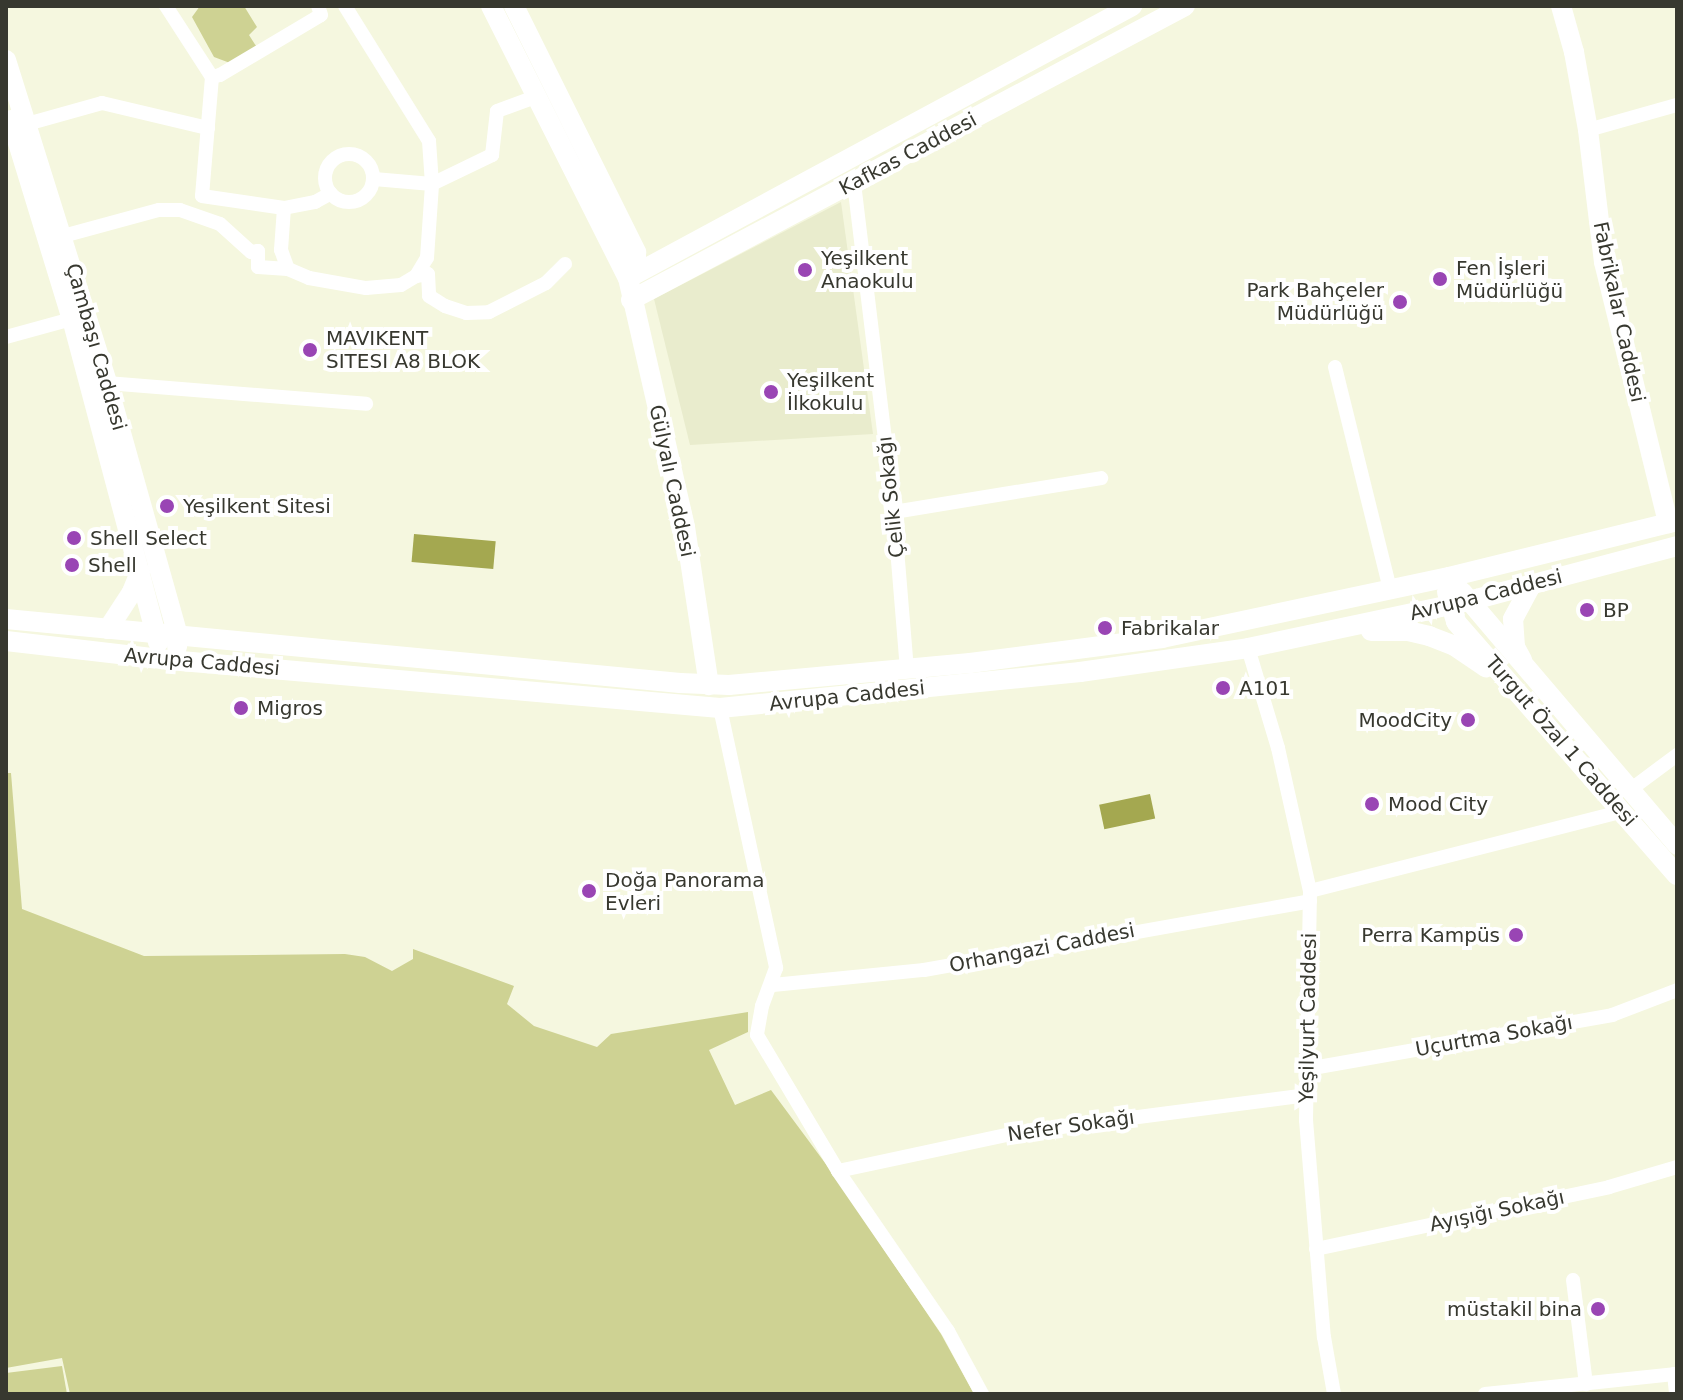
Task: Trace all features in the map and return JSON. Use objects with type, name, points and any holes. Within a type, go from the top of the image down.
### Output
[{"type":"street","points":[[166,6],[212,77],[202,196],[284,208],[315,202],[331,193]]},
{"type":"street","points":[[212,77],[321,15],[318,6]]},
{"type":"street","points":[[345,6],[429,141],[432,184],[427,258],[416,276]]},
{"type":"street","name":"Gülyalı Caddesi","points":[[491,6],[628,278],[685,527],[709,685]]},
{"type":"street","name":"Gülyalı Caddesi","points":[[514,6],[636,252],[636,265],[628,278]]},
{"type":"street","name":"Kafkas Caddesi","points":[[628,278],[1132,6]]},
{"type":"street","name":"Kafkas Caddesi","points":[[631,300],[1185,6]]},
{"type":"street","name":"Fabrikalar Caddesi","points":[[1561,6],[1574,52],[1588,130],[1604,262],[1672,522]]},
{"type":"street","name":"Çambaşı Caddesi","points":[[6,60],[107,383],[178,636]]},
{"type":"street","points":[[374,179],[432,184],[492,155],[497,111],[538,96]]},
{"type":"street","name":"Çambaşı Caddesi","points":[[6,103],[72,319],[156,634],[161,650],[169,660]]},
{"type":"street","points":[[27,124],[102,103],[208,128]]},
{"type":"street","points":[[1588,130],[1677,105]]},
{"type":"street","points":[[343,154],[361,156],[371,167],[374,179],[374,187],[358,202],[337,200],[325,184],[327,166],[343,154]]},
{"type":"street","name":"Çelik Sokağı","points":[[854,183],[894,512],[907,669]]},
{"type":"street","points":[[284,208],[281,250],[288,269]]},
{"type":"street","points":[[63,236],[159,210],[180,210],[220,224],[251,252],[258,251],[258,267],[288,269],[309,278],[366,288],[401,285],[416,276],[428,274],[429,296],[445,306],[466,313],[489,312],[546,283],[565,264]]},
{"type":"street","points":[[6,337],[72,319]]},
{"type":"street","points":[[1335,367],[1390,589]]},
{"type":"street","points":[[107,383],[366,404]]},
{"type":"street","points":[[894,512],[1101,478]]},
{"type":"street","name":"Avrupa Caddesi","points":[[6,619],[709,685],[907,669],[1162,638],[1449,577],[1672,522]]},
{"type":"street","name":"Avrupa Caddesi","points":[[6,641],[169,660],[720,708],[1080,672],[1248,648],[1458,603],[1677,546]]},
{"type":"street","points":[[108,629],[132,592],[140,572]]},
{"type":"street","points":[[1449,577],[1458,603]]},
{"type":"street","points":[[1327,629],[1397,630],[1429,636],[1453,645],[1504,682],[1522,680],[1513,633],[1519,602],[1531,585]]},
{"type":"street","name":"Turgut Özal 1 Caddesi","points":[[1458,603],[1456,622],[1522,680],[1630,790],[1677,845]]},
{"type":"street","points":[[169,660],[175,652],[178,636]]},
{"type":"street","name":"Yeşilyurt Caddesi","points":[[1248,648],[1278,748],[1310,896],[1306,1095],[1316,1249],[1334,1394]]},
{"type":"street","name":"Turgut Özal 1 Caddesi","points":[[1522,680],[1623,811],[1677,875]]},
{"type":"street","points":[[720,708],[776,968],[773,985],[762,1006],[757,1035],[838,1171],[948,1331],[982,1394]]},
{"type":"street","points":[[1630,790],[1677,755]]},
{"type":"street","name":"Orhangazi Caddesi","points":[[773,985],[924,970],[1310,896],[1623,811]]},
{"type":"street","name":"Uçurtma Sokağı","points":[[1307,1069],[1612,1015],[1677,990]]},
{"type":"street","name":"Nefer Sokağı","points":[[838,1171],[1015,1133],[1306,1095]]},
{"type":"street","name":"Ayışığı Sokağı","points":[[1316,1249],[1609,1187],[1677,1167]]},
{"type":"street","points":[[1573,1280],[1586,1384]]},
{"type":"street","points":[[1485,1394],[1674,1374],[1676,1394]]},
{"type":"shaded area","points":[[200,6],[244,6],[257,27],[249,35],[258,49],[230,63],[214,57],[192,17]]},
{"type":"shaded area","points":[[841,202],[873,434],[690,445],[654,299]]},
{"type":"shaded area","points":[[414,534],[496,541],[493,569],[412,562]]},
{"type":"shaded area","points":[[6,773],[11,773],[22,909],[144,956],[345,954],[365,957],[392,971],[413,959],[413,949],[514,986],[507,1004],[534,1026],[597,1047],[611,1034],[748,1012],[748,1032],[709,1050],[735,1105],[771,1090],[831,1171],[941,1334],[974,1394],[70,1394],[62,1358],[6,1368]]},
{"type":"shaded area","points":[[1150,794],[1155,818],[1104,829],[1099,805]]},
{"type":"shaded area","points":[[62,1366],[67,1394],[6,1394],[6,1373]]},
{"type":"place","name":"Yeşilkent Anaokulu","points":[[805,270]]},
{"type":"place","name":"Fen İşleri Müdürlüğü","points":[[1440,279]]},
{"type":"place","name":"Park Bahçeler Müdürlüğü","points":[[1400,302]]},
{"type":"place","name":"MAVIKENT SITESI A8 BLOK","points":[[310,350]]},
{"type":"place","name":"Yeşilkent İlkokulu","points":[[771,392]]},
{"type":"place","name":"Yeşilkent Sitesi","points":[[167,506]]},
{"type":"place","name":"Shell Select","points":[[74,538]]},
{"type":"place","name":"Shell","points":[[72,565]]},
{"type":"place","name":"BP","points":[[1587,610]]},
{"type":"place","name":"Fabrikalar","points":[[1105,628]]},
{"type":"place","name":"A101","points":[[1223,688]]},
{"type":"place","name":"Migros","points":[[241,708]]},
{"type":"place","name":"MoodCity","points":[[1468,720]]},
{"type":"place","name":"Mood City","points":[[1372,804]]},
{"type":"place","name":"Doğa Panorama Evleri","points":[[589,891]]},
{"type":"place","name":"Perra Kampüs","points":[[1516,935]]},
{"type":"place","name":"müstakil bina","points":[[1598,1309]]}]
